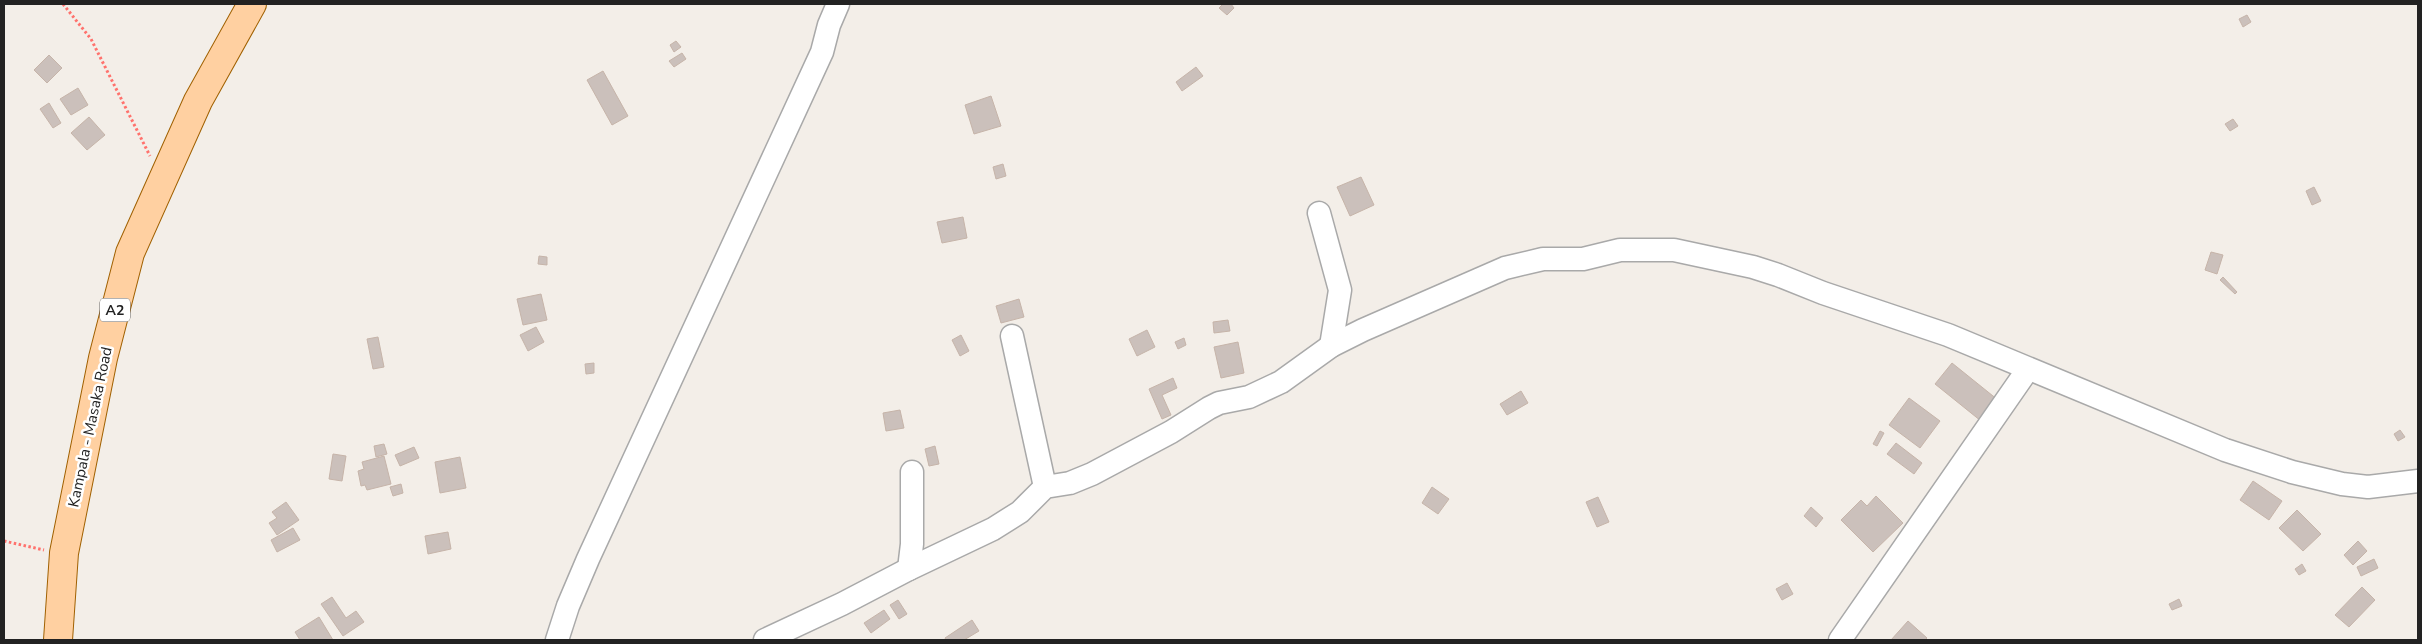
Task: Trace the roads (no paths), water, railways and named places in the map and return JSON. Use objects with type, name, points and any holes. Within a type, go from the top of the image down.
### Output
[{"type":"main road","name":"Kampala - Masaka Road","points":[[58,640],[64,553],[103,358],[130,253],[198,101],[245,7]]},
{"type":"street","points":[[557,640],[568,606],[588,560],[822,52],[838,4]]},
{"type":"street","points":[[1319,213],[1340,290],[1332,346]]},
{"type":"street","points":[[765,640],[993,529],[1020,512],[1045,487],[1070,483],[1092,474],[1171,432],[1208,408],[1260,393],[1281,382],[1332,346],[1363,330],[1485,276],[1521,263],[1543,259],[1583,259],[1620,250],[1650,248],[1674,250],[1753,267],[1948,335],[2225,450],[2292,472],[2342,484],[2368,487],[2418,482]]},
{"type":"street","points":[[1012,336],[1045,487]]},
{"type":"street","points":[[1840,640],[2028,369]]},
{"type":"street","points":[[909,569],[912,544],[912,472]]}]
